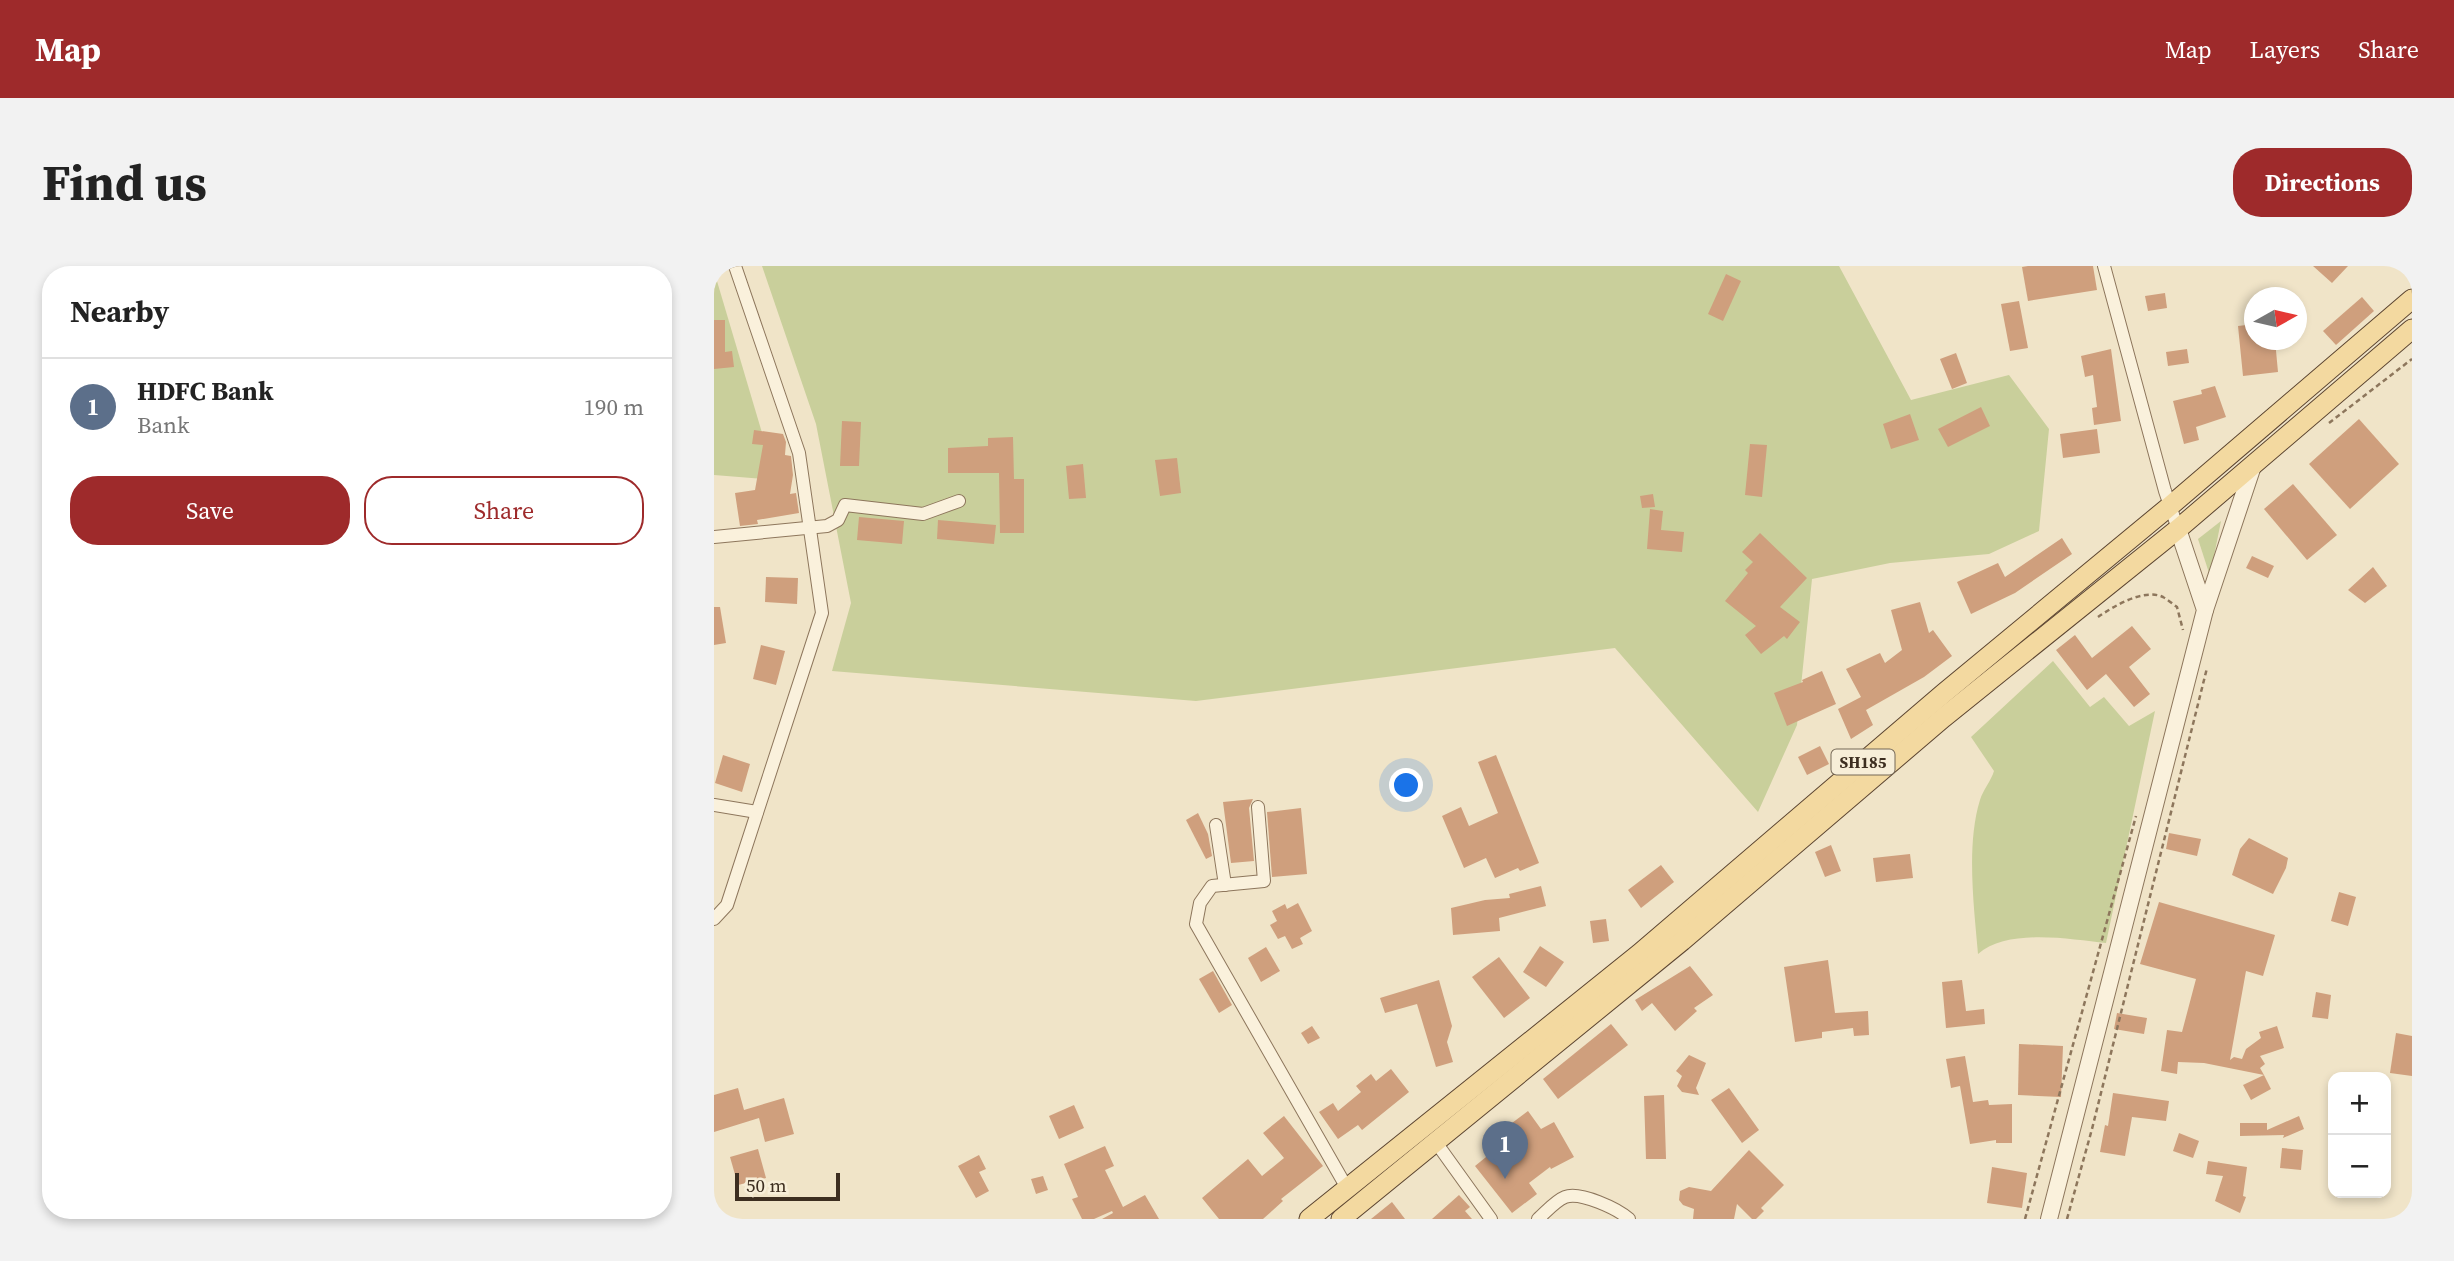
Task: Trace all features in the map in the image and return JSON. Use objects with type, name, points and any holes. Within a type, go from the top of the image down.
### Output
[{"type":"main road","name":"SH185","points":[[1309,1219],[1639,954],[2412,299]]},
{"type":"main road","name":"SH185","points":[[1341,1219],[1682,940],[1943,718],[2178,529],[2412,329]]},
{"type":"street","points":[[714,919],[727,905],[822,613],[799,453],[735,266]]},
{"type":"street","points":[[2104,266],[2170,506],[2204,610]]},
{"type":"street","points":[[2049,1219],[2204,610],[2254,463]]},
{"type":"street","points":[[714,537],[827,526],[838,520],[845,505],[923,514],[959,501]]},
{"type":"street","points":[[714,805],[757,812]]},
{"type":"street","points":[[1258,807],[1264,881],[1212,886],[1200,903],[1196,924],[1347,1188]]},
{"type":"street","points":[[1216,825],[1225,885]]},
{"type":"street","points":[[1436,1141],[1491,1219]]},
{"type":"street","points":[[1538,1219],[1560,1200],[1572,1196],[1617,1210],[1629,1219]]},
{"type":"path","points":[[2325,426],[2412,359]]},
{"type":"path","points":[[2089,623],[2108,609],[2139,596],[2161,596],[2177,607],[2183,624],[2183,634]]},
{"type":"path","points":[[2067,1219],[2096,1116],[2209,657]]},
{"type":"path","points":[[2025,1219],[2136,815]]},
{"type":"green space","points":[[762,266],[1839,266],[1911,400],[2009,375],[2049,429],[2039,531],[1989,554],[1890,563],[1812,579],[1797,725],[1758,812],[1615,648],[1196,701],[832,671],[851,603],[816,424]]},
{"type":"green space","points":[[714,271],[776,480],[714,475]]},
{"type":"green space","points":[[2221,521],[2210,576],[2198,539]]},
{"type":"green space","points":[[2053,661],[2090,707],[2104,697],[2129,726],[2155,711],[2106,943],[2022,938],[1991,946],[1978,954],[1972,876],[1973,836],[1980,800],[1994,771],[1971,737]]},
{"type":"building","points":[[2093,266],[2097,290],[2028,301],[2022,267]]},
{"type":"building","points":[[2313,266],[2348,266],[2332,283]]},
{"type":"building","points":[[1726,274],[1741,281],[1723,321],[1708,314]]},
{"type":"building","points":[[2165,293],[2167,308],[2148,311],[2145,296]]},
{"type":"building","points":[[2362,297],[2374,311],[2336,345],[2323,331]]},
{"type":"building","points":[[2019,301],[2028,348],[2010,351],[2001,304]]},
{"type":"building","points":[[714,320],[725,320],[725,352],[732,351],[734,367],[714,369]]},
{"type":"building","points":[[2244,325],[2244,350],[2276,350],[2278,372],[2243,376],[2238,326]]},
{"type":"building","points":[[2111,349],[2121,421],[2094,425],[2092,408],[2097,407],[2093,375],[2085,377],[2081,356]]},
{"type":"building","points":[[2187,349],[2189,363],[2168,366],[2166,352]]},
{"type":"building","points":[[1956,353],[1967,383],[1952,389],[1940,359]]},
{"type":"building","points":[[2215,386],[2226,417],[2196,427],[2199,440],[2184,444],[2173,401],[2202,394],[2201,390]]},
{"type":"building","points":[[1981,407],[1990,426],[1948,447],[1938,429]]},
{"type":"building","points":[[1910,414],[1919,440],[1891,449],[1883,424]]},
{"type":"building","points":[[2359,419],[2399,464],[2350,509],[2309,464]]},
{"type":"building","points":[[842,421],[861,422],[859,466],[840,466]]},
{"type":"building","points":[[2097,429],[2100,453],[2063,458],[2060,434]]},
{"type":"building","points":[[754,430],[783,434],[786,442],[785,455],[791,456],[793,475],[790,494],[796,493],[799,513],[757,520],[758,524],[740,526],[735,493],[755,490],[763,445],[752,444]]},
{"type":"building","points":[[1013,437],[1014,479],[1024,479],[1024,533],[1000,533],[999,473],[948,473],[948,448],[988,446],[988,438]]},
{"type":"building","points":[[1750,444],[1767,445],[1762,497],[1745,495]]},
{"type":"building","points":[[1177,458],[1181,493],[1160,496],[1155,460]]},
{"type":"building","points":[[1083,464],[1086,498],[1069,499],[1066,466]]},
{"type":"building","points":[[2293,484],[2337,535],[2307,560],[2264,509]]},
{"type":"building","points":[[1653,494],[1655,507],[1642,508],[1640,496]]},
{"type":"building","points":[[1650,509],[1663,511],[1661,530],[1684,532],[1682,552],[1647,549]]},
{"type":"building","points":[[859,517],[904,521],[902,544],[857,540]]},
{"type":"building","points":[[938,520],[996,525],[994,544],[937,539]]},
{"type":"building","points":[[1760,533],[1807,578],[1780,607],[1800,622],[1787,639],[1784,636],[1761,654],[1745,635],[1756,626],[1725,601],[1748,573],[1745,570],[1753,562],[1742,552]]},
{"type":"building","points":[[2062,538],[2072,554],[2015,593],[1971,614],[1957,582],[1998,563],[2005,577]]},
{"type":"building","points":[[2252,556],[2274,566],[2268,578],[2246,568]]},
{"type":"building","points":[[2373,567],[2387,586],[2365,603],[2348,590]]},
{"type":"building","points":[[766,577],[798,578],[797,604],[765,602]]},
{"type":"building","points":[[1920,602],[1929,633],[1933,630],[1952,656],[1924,677],[1866,710],[1873,725],[1851,739],[1838,709],[1861,697],[1846,669],[1880,653],[1885,663],[1902,650],[1891,610]]},
{"type":"building","points":[[714,607],[720,607],[726,643],[714,645]]},
{"type":"building","points":[[2132,626],[2151,649],[2129,667],[2150,694],[2134,707],[2106,674],[2087,690],[2056,650],[2075,635],[2092,658]]},
{"type":"building","points":[[761,645],[785,651],[776,685],[753,679]]},
{"type":"building","points":[[1822,671],[1836,704],[1787,726],[1774,693]]},
{"type":"building","points":[[1820,746],[1829,764],[1807,775],[1798,757]]},
{"type":"building","points":[[723,755],[750,764],[742,792],[715,783]]},
{"type":"building","points":[[1496,755],[1539,863],[1495,878],[1486,858],[1464,868],[1442,816],[1461,807],[1469,826],[1498,813],[1478,762]]},
{"type":"building","points":[[1253,799],[1249,808],[1254,861],[1231,863],[1223,802]]},
{"type":"building","points":[[1301,808],[1307,874],[1272,877],[1267,812]]},
{"type":"building","points":[[1198,813],[1208,834],[1212,856],[1206,859],[1186,820]]},
{"type":"building","points":[[2169,833],[2201,839],[2197,856],[2166,849]]},
{"type":"building","points":[[2249,838],[2288,858],[2273,894],[2232,875],[2240,849]]},
{"type":"building","points":[[1831,845],[1841,871],[1825,877],[1815,852]]},
{"type":"building","points":[[1910,854],[1913,878],[1876,882],[1873,858]]},
{"type":"building","points":[[1661,865],[1674,882],[1641,908],[1628,890]]},
{"type":"building","points":[[1541,886],[1546,906],[1499,918],[1500,931],[1453,935],[1451,908],[1485,900],[1510,898],[1509,894]]},
{"type":"building","points":[[2339,892],[2356,897],[2348,926],[2331,921]]},
{"type":"building","points":[[2159,902],[2275,935],[2263,976],[2246,971],[2230,1060],[2234,1057],[2242,1059],[2246,1049],[2261,1038],[2259,1032],[2277,1026],[2284,1048],[2260,1056],[2265,1064],[2260,1068],[2264,1075],[2204,1063],[2178,1062],[2177,1074],[2161,1071],[2167,1030],[2182,1032],[2196,979],[2140,964]]},
{"type":"building","points":[[1298,903],[1312,931],[1300,938],[1303,944],[1292,949],[1285,936],[1278,939],[1270,925],[1277,921],[1272,911],[1285,904],[1287,909]]},
{"type":"building","points":[[1606,919],[1609,941],[1593,943],[1590,921]]},
{"type":"building","points":[[1540,946],[1564,962],[1546,987],[1523,972]]},
{"type":"building","points":[[1266,947],[1280,971],[1261,982],[1248,958]]},
{"type":"building","points":[[1499,957],[1530,998],[1504,1018],[1472,977]]},
{"type":"building","points":[[1828,960],[1835,1013],[1868,1011],[1869,1035],[1854,1036],[1853,1028],[1822,1032],[1822,1038],[1795,1042],[1784,967]]},
{"type":"building","points":[[1690,966],[1713,995],[1694,1008],[1697,1011],[1675,1031],[1652,1003],[1642,1011],[1635,1000]]},
{"type":"building","points":[[1213,971],[1232,1005],[1219,1013],[1199,979]]},
{"type":"building","points":[[1439,980],[1452,1026],[1447,1042],[1453,1062],[1436,1067],[1417,1004],[1385,1013],[1380,998]]},
{"type":"building","points":[[1962,980],[1966,1011],[1984,1009],[1985,1024],[1946,1028],[1942,982]]},
{"type":"building","points":[[2316,992],[2331,995],[2328,1019],[2312,1017]]},
{"type":"building","points":[[2117,1013],[2147,1018],[2144,1034],[2114,1029]]},
{"type":"building","points":[[1611,1024],[1628,1045],[1558,1099],[1543,1079]]},
{"type":"building","points":[[1312,1026],[1320,1038],[1308,1044],[1301,1033]]},
{"type":"building","points":[[2396,1033],[2412,1036],[2412,1076],[2390,1072]]},
{"type":"building","points":[[2019,1044],[2063,1046],[2061,1097],[2018,1095]]},
{"type":"building","points":[[1689,1055],[1706,1063],[1696,1088],[1699,1095],[1682,1092],[1677,1086],[1682,1076],[1676,1071]]},
{"type":"building","points":[[1965,1056],[1973,1102],[1988,1100],[1989,1105],[2012,1104],[2012,1143],[1996,1143],[1996,1140],[1970,1144],[1960,1086],[1951,1088],[1946,1059]]},
{"type":"building","points":[[1391,1069],[1409,1092],[1362,1130],[1358,1125],[1338,1139],[1319,1112],[1333,1103],[1338,1111],[1361,1092],[1356,1086],[1371,1074],[1376,1081]]},
{"type":"building","points":[[2264,1075],[2271,1089],[2251,1100],[2243,1085]]},
{"type":"building","points":[[738,1088],[744,1110],[784,1098],[794,1134],[765,1142],[759,1118],[714,1132],[714,1095]]},
{"type":"building","points":[[1729,1088],[1759,1130],[1742,1143],[1711,1100]]},
{"type":"building","points":[[2113,1093],[2169,1101],[2166,1121],[2132,1117],[2125,1156],[2100,1152],[2105,1125],[2108,1126]]},
{"type":"building","points":[[1664,1095],[1666,1159],[1646,1159],[1644,1096]]},
{"type":"building","points":[[1074,1105],[1084,1128],[1059,1139],[1049,1116]]},
{"type":"building","points":[[1528,1111],[1541,1129],[1554,1122],[1574,1157],[1551,1169],[1550,1167],[1529,1183],[1537,1194],[1512,1213],[1475,1166],[1507,1140],[1500,1132]]},
{"type":"building","points":[[1284,1116],[1323,1166],[1281,1199],[1283,1201],[1263,1219],[1219,1219],[1202,1198],[1248,1159],[1262,1176],[1284,1158],[1263,1133]]},
{"type":"building","points":[[2299,1116],[2304,1129],[2283,1138],[2284,1135],[2240,1136],[2240,1123],[2267,1123],[2267,1130]]},
{"type":"building","points":[[2179,1133],[2199,1141],[2193,1158],[2173,1151]]},
{"type":"building","points":[[1105,1146],[1114,1166],[1105,1170],[1123,1207],[1145,1195],[1159,1219],[1102,1219],[1113,1213],[1112,1211],[1094,1219],[1082,1219],[1072,1199],[1078,1197],[1064,1164]]},
{"type":"building","points":[[2282,1148],[2303,1150],[2301,1170],[2280,1168]]},
{"type":"building","points":[[758,1149],[766,1178],[738,1185],[730,1157]]},
{"type":"building","points":[[1749,1150],[1784,1185],[1761,1208],[1764,1211],[1756,1219],[1752,1219],[1737,1204],[1734,1219],[1693,1219],[1694,1209],[1683,1205],[1679,1200],[1680,1191],[1689,1187],[1711,1191]]},
{"type":"building","points":[[979,1155],[986,1169],[979,1172],[989,1191],[976,1198],[958,1166]]},
{"type":"building","points":[[2208,1161],[2247,1167],[2243,1196],[2246,1197],[2240,1213],[2215,1201],[2223,1176],[2206,1174]]},
{"type":"building","points":[[1992,1167],[2027,1173],[2022,1208],[1987,1203]]},
{"type":"building","points":[[1043,1176],[1048,1190],[1036,1194],[1031,1179]]},
{"type":"building","points":[[1459,1195],[1470,1207],[1465,1211],[1472,1219],[1432,1219]]},
{"type":"building","points":[[1392,1202],[1405,1219],[1371,1219]]},
{"type":"place","name":"HDFC Bank","points":[[1505,1179]]}]
